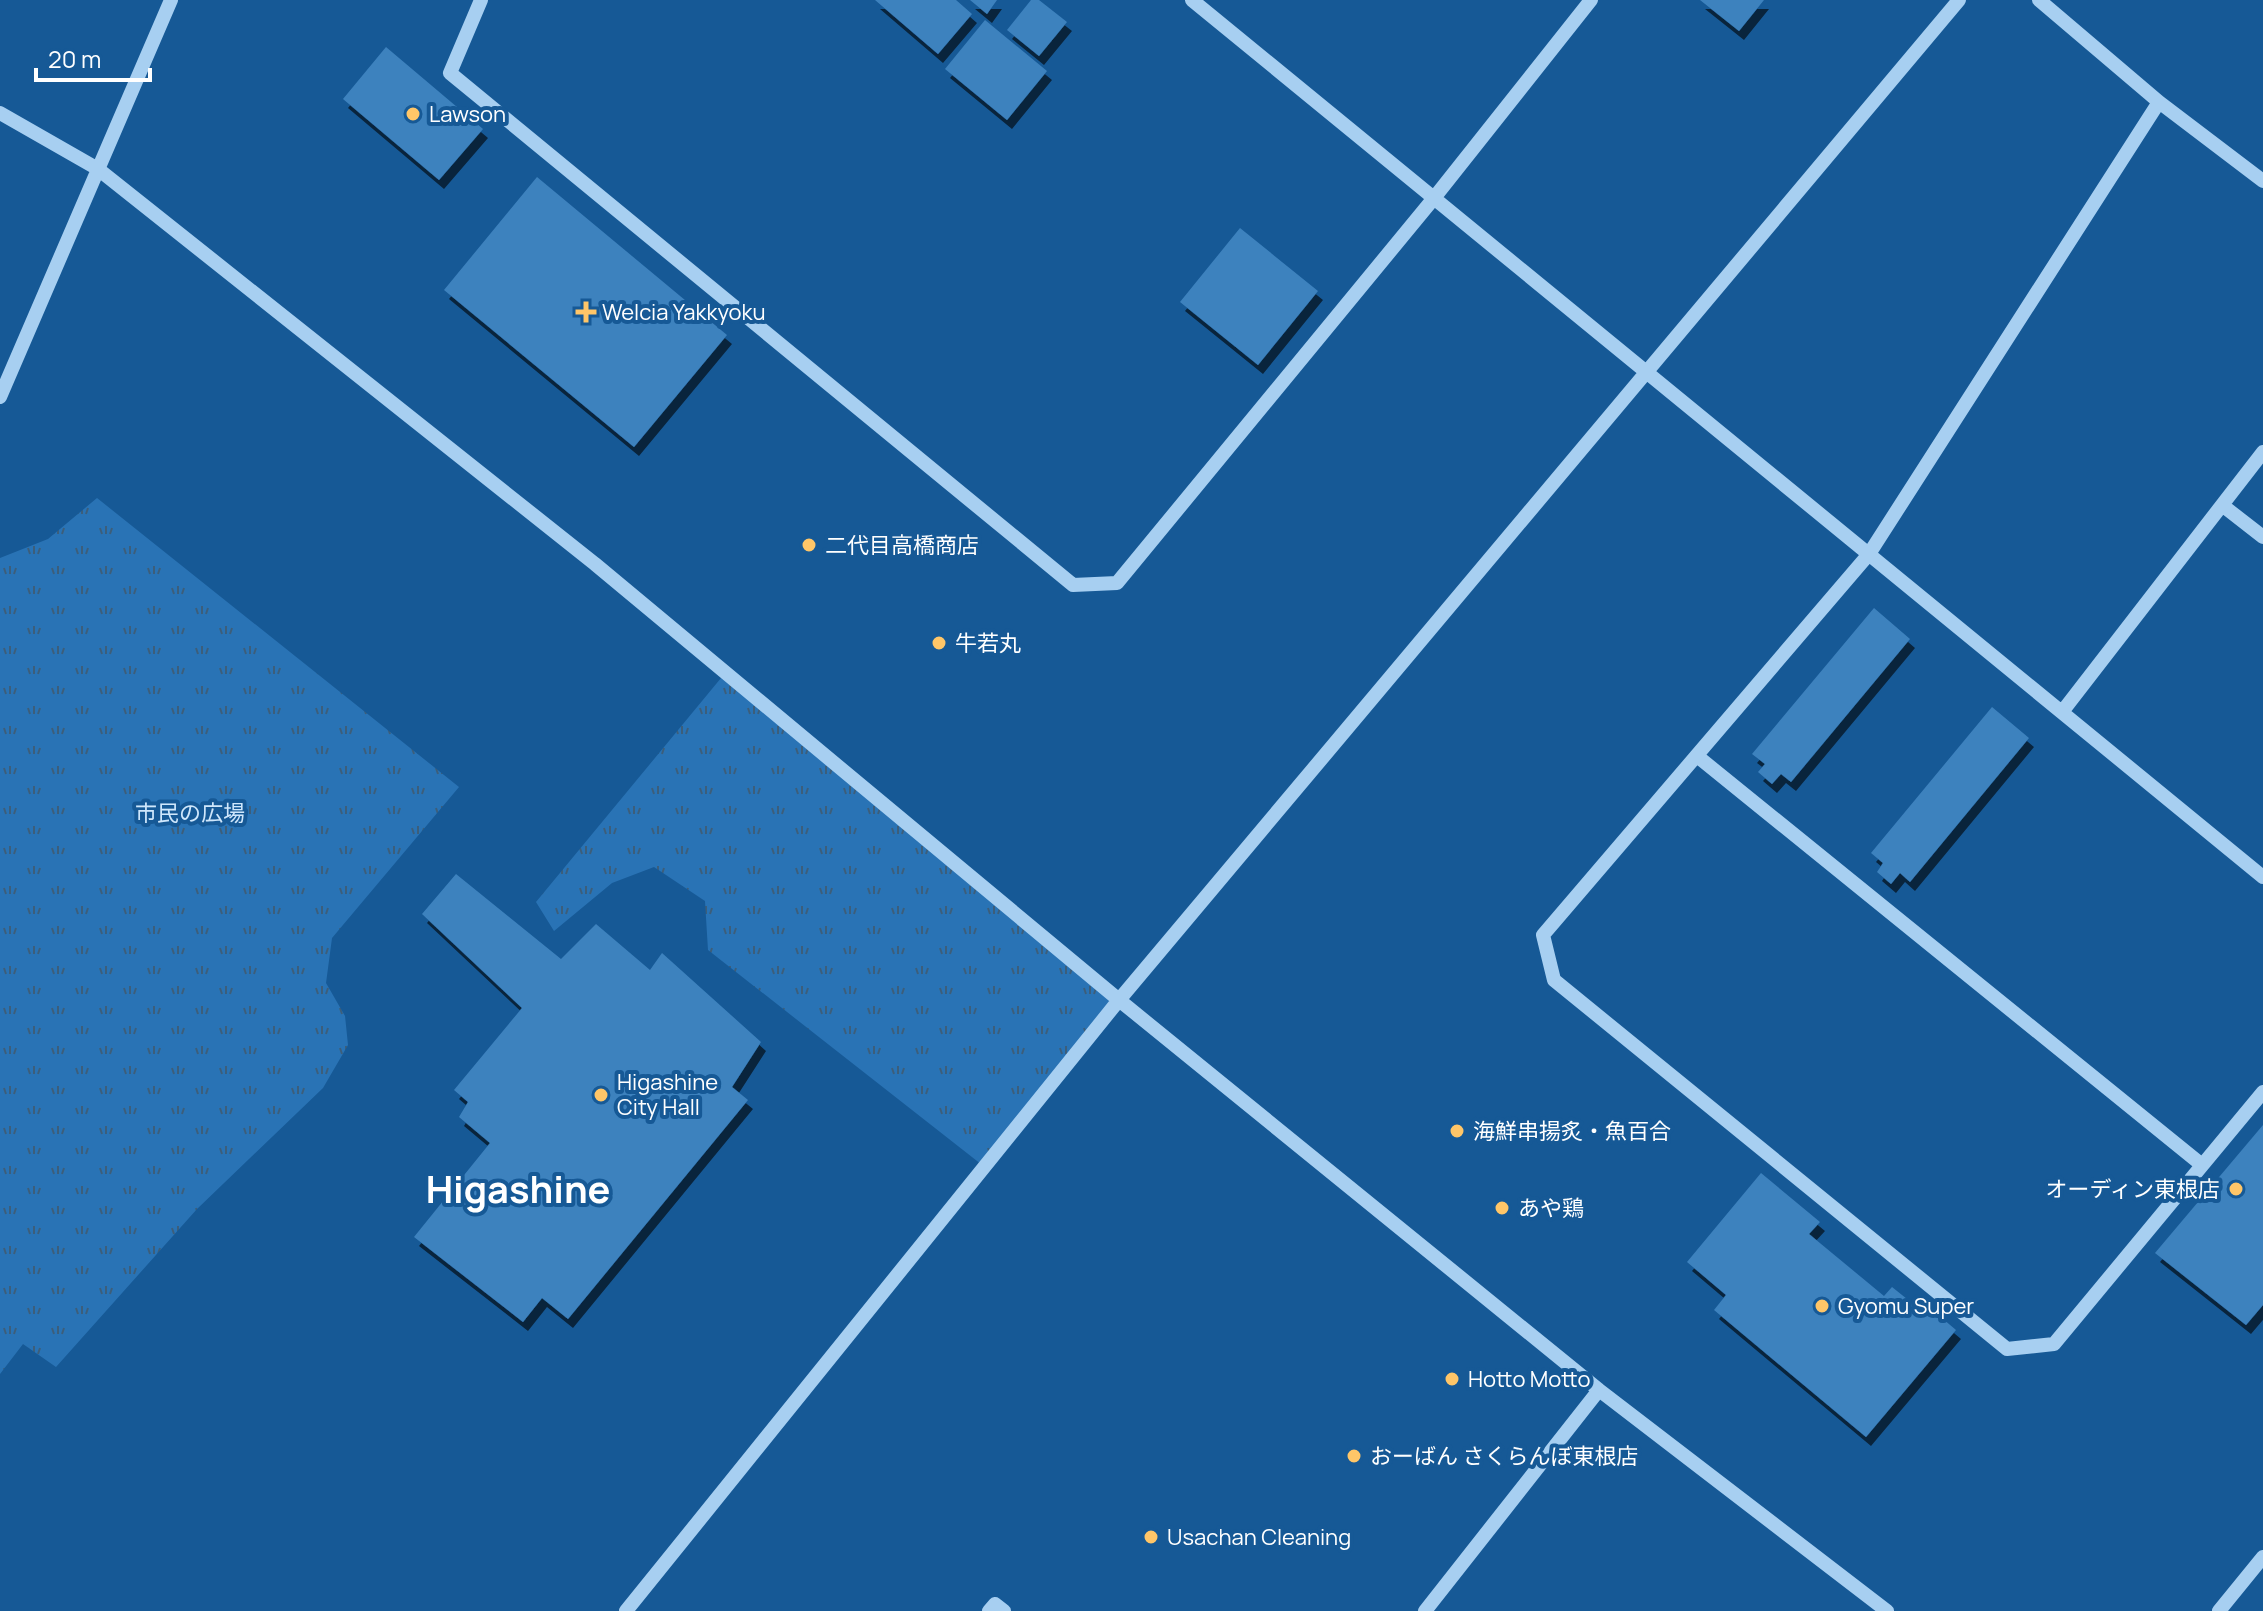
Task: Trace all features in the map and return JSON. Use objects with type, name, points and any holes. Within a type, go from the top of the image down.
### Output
[{"type":"street","points":[[0,397],[171,0]]},
{"type":"street","points":[[481,0],[450,73],[1073,585],[1117,583],[1434,198],[1591,0]]},
{"type":"street","points":[[1192,0],[2263,877]]},
{"type":"street","points":[[626,1611],[1119,1000],[1959,0]]},
{"type":"street","points":[[2039,0],[2159,102],[2263,181]]},
{"type":"street","points":[[2159,102],[1869,554],[1543,935],[1554,980],[2007,1349],[2054,1344],[2263,1092]]},
{"type":"street","points":[[0,113],[98,169],[595,564],[1119,1000],[1599,1390],[1887,1611]]},
{"type":"street","points":[[2062,712],[2263,452]]},
{"type":"street","points":[[2222,505],[2263,537]]},
{"type":"street","points":[[1697,756],[2202,1165]]},
{"type":"street","points":[[1425,1611],[1599,1390]]},
{"type":"street","points":[[2219,1611],[2263,1557]]},
{"type":"street","points":[[989,1611],[995,1604],[1004,1611]]},
{"type":"green space","name":"市民の広場","points":[[97,498],[459,787],[332,938],[326,983],[345,1016],[348,1045],[323,1088],[197,1209],[56,1367],[23,1344],[0,1374],[0,558],[48,539]]},
{"type":"green space","points":[[726,672],[1119,1000],[986,1168],[708,950],[705,901],[654,867],[612,883],[554,931],[536,902]]},
{"type":"building","points":[[875,0],[956,0],[972,14],[938,54]]},
{"type":"building","points":[[970,0],[997,0],[987,14]]},
{"type":"building","points":[[1031,0],[1039,0],[1067,22],[1039,56],[1007,30]]},
{"type":"building","points":[[1700,0],[1764,0],[1739,31]]},
{"type":"building","points":[[985,20],[1047,71],[1007,120],[945,69]]},
{"type":"building","name":"Lawson","points":[[386,47],[483,129],[439,180],[343,99]]},
{"type":"building","name":"Welcia Yakkyoku","points":[[537,177],[727,335],[634,447],[444,290]]},
{"type":"building","points":[[1240,228],[1318,291],[1258,365],[1180,302]]},
{"type":"building","points":[[1874,608],[1910,639],[1791,782],[1781,774],[1772,784],[1758,772],[1765,764],[1752,754]]},
{"type":"building","points":[[1992,707],[2029,738],[1910,882],[1900,873],[1891,884],[1877,872],[1883,863],[1871,853]]},
{"type":"building","name":"Higashine City Hall","points":[[456,874],[561,959],[596,924],[650,970],[662,953],[761,1042],[732,1087],[748,1100],[568,1319],[542,1298],[523,1322],[414,1237],[490,1143],[459,1117],[468,1102],[454,1090],[522,1008],[422,914]]},
{"type":"building","name":"オーディン東根店","points":[[2263,1125],[2263,1305],[2246,1325],[2155,1253]]},
{"type":"building","name":"Gyomu Super","points":[[1761,1173],[1820,1222],[1809,1234],[1884,1296],[1892,1287],[1912,1303],[1917,1297],[1956,1330],[1866,1437],[1714,1310],[1726,1295],[1687,1262]]},
{"type":"place","name":"Lawson","points":[[413,114]]},
{"type":"place","name":"Welcia Yakkyoku","points":[[586,312]]},
{"type":"place","name":"二代目高橋商店","points":[[809,545]]},
{"type":"place","name":"牛若丸","points":[[939,643]]},
{"type":"place","name":"Higashine City Hall","points":[[601,1095]]},
{"type":"place","name":"海鮮串揚炙・魚百合","points":[[1457,1131]]},
{"type":"place","name":"オーディン東根店","points":[[2236,1189]]},
{"type":"place","name":"あや鶏","points":[[1502,1208]]},
{"type":"place","name":"Gyomu Super","points":[[1822,1306]]},
{"type":"place","name":"Hotto Motto","points":[[1452,1379]]},
{"type":"place","name":"おーばん さくらんぼ東根店","points":[[1354,1456]]},
{"type":"place","name":"Usachan Cleaning","points":[[1151,1537]]},
{"type":"district","name":"Higashine","points":[[518,1190]]}]
